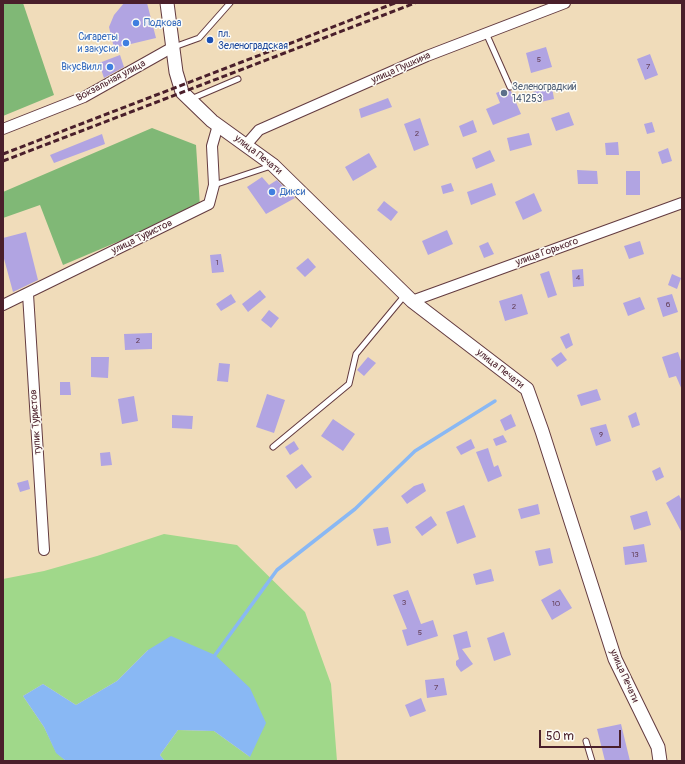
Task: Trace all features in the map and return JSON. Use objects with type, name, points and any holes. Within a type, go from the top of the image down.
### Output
[{"type":"street","points":[[167,3],[173,47]]},
{"type":"street","name":"улица Пушкина","points":[[246,146],[259,130],[427,56],[565,3]]},
{"type":"street","name":"улица Печати","points":[[173,47],[180,86],[182,92],[190,100],[218,125],[273,165],[409,297],[527,389],[542,431],[615,659],[658,747],[660,761]]},
{"type":"street","name":"Вокзальная улица","points":[[3,129],[84,97],[173,47]]},
{"type":"street","name":"улица Туристов","points":[[3,305],[210,204],[214,185],[212,146],[218,125]]},
{"type":"street","name":"улица Горького","points":[[409,297],[682,203]]},
{"type":"street","name":"тупик Туристов","points":[[28,294],[44,550]]},
{"type":"lane","points":[[173,47],[199,38],[230,3]]},
{"type":"lane","points":[[486,33],[510,87]]},
{"type":"lane","points":[[190,100],[238,79]]},
{"type":"lane","points":[[214,185],[273,165]]},
{"type":"lane","points":[[273,447],[349,384],[356,354],[409,297]]},
{"type":"lane","points":[[586,742],[592,761]]},
{"type":"green space","points":[[3,3],[23,3],[54,95],[3,116]]},
{"type":"green space","points":[[152,128],[196,145],[200,207],[63,265],[40,205],[3,218],[3,192]]},
{"type":"green space","points":[[164,534],[237,545],[305,612],[331,684],[337,761],[165,761],[160,755],[178,730],[214,731],[250,757],[148,650],[117,681],[76,705],[43,684],[23,696],[44,727],[56,752],[66,761],[3,761],[3,579],[44,571],[97,556]]},
{"type":"water","points":[[171,636],[215,655],[250,688],[266,723],[250,757],[214,731],[178,730],[160,755],[165,761],[66,761],[56,753],[44,727],[23,696],[43,684],[76,705],[117,681],[148,650]]},
{"type":"building","points":[[124,3],[147,3],[156,38],[114,48],[109,27],[114,15]]},
{"type":"building","points":[[546,47],[552,67],[531,73],[526,53]]},
{"type":"building","points":[[650,54],[658,75],[645,80],[637,59]]},
{"type":"building","points":[[120,55],[124,67],[104,78],[99,63]]},
{"type":"building","points":[[552,87],[554,99],[536,103],[533,92]]},
{"type":"building","points":[[506,89],[511,91],[521,114],[493,125],[486,109],[500,103],[496,93]]},
{"type":"building","points":[[388,98],[392,107],[361,118],[359,109]]},
{"type":"building","points":[[569,112],[574,125],[556,131],[551,118]]},
{"type":"building","points":[[420,118],[429,145],[414,151],[404,124]]},
{"type":"building","points":[[473,120],[477,132],[463,137],[459,126]]},
{"type":"building","points":[[652,122],[655,132],[647,134],[644,124]]},
{"type":"building","points":[[529,133],[532,145],[510,151],[507,138]]},
{"type":"building","points":[[102,134],[105,144],[54,163],[50,155]]},
{"type":"building","points":[[618,142],[619,155],[606,155],[605,143]]},
{"type":"building","points":[[668,148],[672,161],[662,164],[658,152]]},
{"type":"building","points":[[490,150],[495,161],[476,169],[472,158]]},
{"type":"building","points":[[369,153],[377,167],[353,181],[345,167]]},
{"type":"building","points":[[577,170],[597,171],[598,184],[578,184]]},
{"type":"building","points":[[626,171],[640,171],[640,195],[626,195]]},
{"type":"building","name":"Дикси","points":[[262,177],[269,185],[277,180],[295,198],[266,214],[247,187]]},
{"type":"building","points":[[451,183],[454,191],[443,194],[441,186]]},
{"type":"building","points":[[492,183],[496,195],[471,205],[467,192]]},
{"type":"building","points":[[534,193],[542,211],[523,220],[515,202]]},
{"type":"building","points":[[384,201],[398,212],[391,221],[377,210]]},
{"type":"building","points":[[447,230],[453,244],[428,255],[422,241]]},
{"type":"building","points":[[26,232],[38,280],[13,292],[3,255],[3,238]]},
{"type":"building","points":[[640,241],[644,254],[629,259],[624,246]]},
{"type":"building","points":[[488,242],[494,254],[484,258],[479,246]]},
{"type":"building","points":[[221,254],[224,272],[212,273],[210,255]]},
{"type":"building","points":[[308,258],[316,267],[305,277],[296,268]]},
{"type":"building","points":[[583,269],[584,286],[573,287],[572,270]]},
{"type":"building","points":[[549,271],[557,295],[548,298],[540,274]]},
{"type":"building","points":[[672,274],[681,278],[677,289],[668,285]]},
{"type":"building","points":[[260,290],[266,297],[248,312],[242,304]]},
{"type":"building","points":[[231,294],[236,302],[221,311],[216,304]]},
{"type":"building","points":[[522,294],[528,314],[505,321],[499,301]]},
{"type":"building","points":[[672,294],[678,312],[663,317],[657,298]]},
{"type":"building","points":[[640,297],[645,309],[628,316],[623,303]]},
{"type":"building","points":[[269,310],[279,318],[271,328],[261,320]]},
{"type":"building","points":[[152,333],[152,349],[125,350],[124,334]]},
{"type":"building","points":[[569,333],[573,345],[566,349],[560,337]]},
{"type":"building","points":[[561,352],[567,360],[557,367],[551,359]]},
{"type":"building","points":[[678,352],[682,364],[682,390],[676,376],[669,378],[662,357]]},
{"type":"building","points":[[91,357],[109,357],[108,378],[91,377]]},
{"type":"building","points":[[368,357],[376,363],[364,376],[357,370]]},
{"type":"building","points":[[219,363],[230,364],[228,382],[217,381]]},
{"type":"building","points":[[60,382],[70,382],[71,395],[60,395]]},
{"type":"building","points":[[597,389],[601,400],[581,406],[577,395]]},
{"type":"building","points":[[267,394],[285,400],[274,433],[256,427]]},
{"type":"building","points":[[134,396],[138,421],[122,424],[118,399]]},
{"type":"building","points":[[636,412],[640,425],[632,428],[628,416]]},
{"type":"building","points":[[511,414],[516,426],[505,431],[500,420]]},
{"type":"building","points":[[172,415],[193,416],[192,429],[172,428]]},
{"type":"building","points":[[333,419],[355,434],[343,451],[321,436]]},
{"type":"building","points":[[606,424],[611,441],[596,446],[590,428]]},
{"type":"building","points":[[503,435],[507,442],[496,446],[493,439]]},
{"type":"building","points":[[471,439],[475,448],[461,455],[456,447]]},
{"type":"building","points":[[294,441],[299,449],[290,455],[285,447]]},
{"type":"building","points":[[488,448],[494,467],[498,465],[502,476],[488,482],[476,452]]},
{"type":"building","points":[[110,452],[112,465],[101,466],[100,453]]},
{"type":"building","points":[[302,464],[312,477],[296,489],[286,476]]},
{"type":"building","points":[[660,467],[664,477],[656,481],[652,471]]},
{"type":"building","points":[[28,480],[30,489],[20,492],[17,483]]},
{"type":"building","points":[[423,483],[426,491],[407,504],[401,496],[414,486]]},
{"type":"building","points":[[679,495],[682,501],[682,533],[666,503]]},
{"type":"building","points":[[538,504],[540,514],[521,519],[518,509]]},
{"type":"building","points":[[464,505],[476,537],[457,544],[446,512]]},
{"type":"building","points":[[647,511],[651,525],[634,530],[630,516]]},
{"type":"building","points":[[431,516],[437,525],[422,536],[415,527]]},
{"type":"building","points":[[388,527],[391,543],[377,546],[373,529]]},
{"type":"building","points":[[644,544],[647,562],[625,565],[623,547]]},
{"type":"building","points":[[550,548],[553,563],[539,566],[535,551]]},
{"type":"building","points":[[491,569],[494,581],[476,585],[473,574]]},
{"type":"building","points":[[560,589],[572,608],[552,620],[541,600]]},
{"type":"building","points":[[408,590],[421,624],[433,620],[438,636],[407,646],[402,630],[407,629],[393,595]]},
{"type":"building","points":[[467,631],[471,647],[462,649],[473,664],[461,672],[456,665],[456,661],[459,659],[453,635]]},
{"type":"building","points":[[504,632],[511,655],[494,661],[487,638]]},
{"type":"building","points":[[444,678],[447,695],[427,698],[425,680]]},
{"type":"building","points":[[421,698],[426,711],[410,717],[405,705]]},
{"type":"building","points":[[621,724],[630,761],[605,761],[597,729]]},
{"type":"waterway","points":[[215,655],[277,570],[355,509],[415,451],[495,401]]},
{"type":"railway","points":[[3,154],[395,3]]},
{"type":"railway","points":[[3,161],[415,3]]},
{"type":"place","name":"Подкова","points":[[136,23]]},
{"type":"place","name":"пл. Зеленоградская","points":[[210,40]]},
{"type":"place","name":"Сигареты и закуски","points":[[126,43]]},
{"type":"place","name":"ВкусВилл","points":[[110,67]]},
{"type":"place","name":"Зеленоградкий 141253","points":[[504,93]]},
{"type":"place","name":"Дикси","points":[[272,192]]}]
